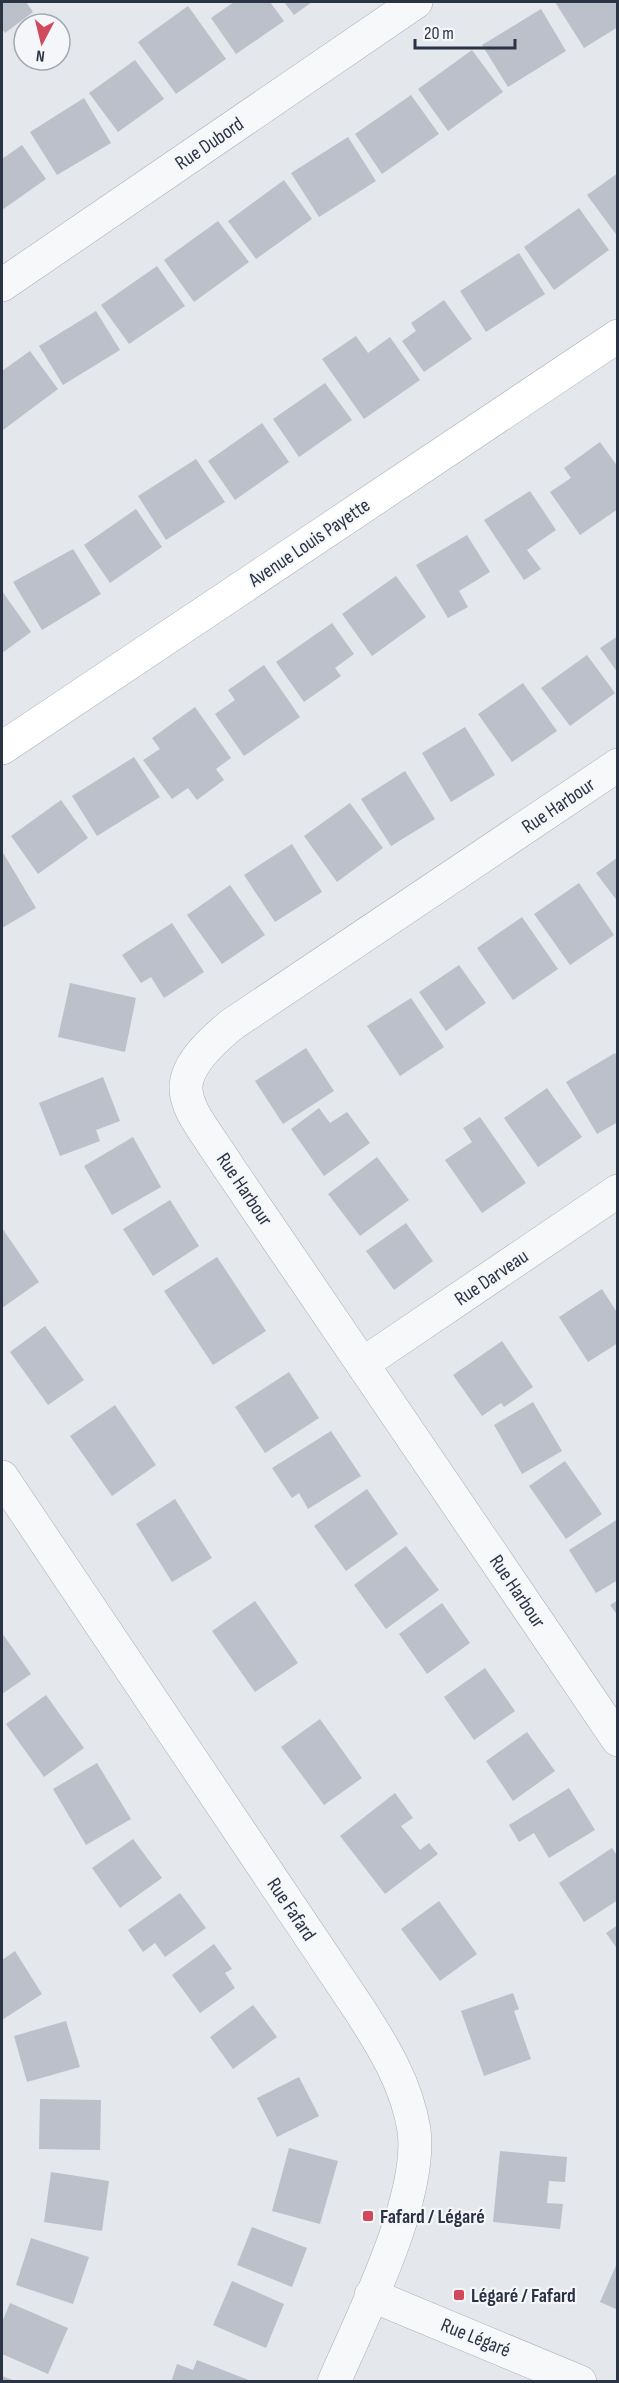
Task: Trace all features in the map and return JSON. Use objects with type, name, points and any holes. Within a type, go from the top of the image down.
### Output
[{"type":"street","name":"Rue Dubord","points":[[2,285],[416,2]]},
{"type":"street","name":"Avenue Louis Payette","points":[[2,748],[618,336]]},
{"type":"street","name":"Rue Harbour","points":[[618,765],[239,1019],[209,1043],[191,1066],[185,1086],[187,1102],[618,1740]]},
{"type":"street","name":"Rue Darveau","points":[[364,1363],[618,1191]]},
{"type":"street","name":"Rue Fafard","points":[[2,1477],[359,2009],[385,2050],[400,2082],[414,2130],[415,2154],[400,2221],[334,2382]]},
{"type":"street","name":"Rue Légaré","points":[[370,2295],[580,2382]]},
{"type":"building","points":[[2,2],[26,2],[33,12],[12,12],[12,28],[5,33],[2,29]]},
{"type":"building","points":[[234,2],[270,2],[284,21],[236,54],[211,18]]},
{"type":"building","points":[[284,2],[312,2],[294,15]]},
{"type":"building","points":[[555,2],[618,2],[618,27],[584,48]]},
{"type":"building","points":[[188,6],[226,59],[176,94],[138,42]]},
{"type":"building","points":[[541,9],[566,51],[508,87],[482,45]]},
{"type":"building","points":[[472,50],[503,92],[448,131],[418,89]]},
{"type":"building","points":[[135,60],[164,99],[118,132],[89,93]]},
{"type":"building","points":[[411,95],[439,134],[382,174],[355,134]]},
{"type":"building","points":[[84,98],[111,143],[57,175],[30,132]]},
{"type":"building","points":[[348,137],[376,181],[319,217],[291,173]]},
{"type":"building","points":[[22,145],[46,179],[2,210],[2,159]]},
{"type":"building","points":[[618,173],[618,237],[587,195]]},
{"type":"building","points":[[284,180],[312,219],[256,259],[228,221]]},
{"type":"building","points":[[579,208],[609,250],[554,290],[524,247]]},
{"type":"building","points":[[218,221],[249,262],[194,302],[164,260]]},
{"type":"building","points":[[519,253],[545,294],[486,332],[460,291]]},
{"type":"building","points":[[157,266],[185,306],[129,344],[101,305]]},
{"type":"building","points":[[444,300],[472,339],[424,372],[402,341],[416,331],[411,323]]},
{"type":"building","points":[[96,311],[120,350],[63,385],[39,346]]},
{"type":"building","points":[[356,336],[368,353],[390,337],[420,380],[364,419],[322,359]]},
{"type":"building","points":[[30,351],[58,389],[3,430],[2,371]]},
{"type":"building","points":[[325,383],[352,420],[299,457],[273,419]]},
{"type":"building","points":[[262,423],[289,462],[235,500],[208,461]]},
{"type":"building","points":[[600,442],[618,467],[618,509],[580,535],[550,492],[571,478],[564,468]]},
{"type":"building","points":[[196,459],[225,502],[166,540],[138,496]]},
{"type":"building","points":[[530,491],[556,530],[527,550],[541,569],[524,580],[484,520]]},
{"type":"building","points":[[136,509],[162,547],[110,583],[84,545]]},
{"type":"building","points":[[467,535],[490,572],[459,591],[468,607],[448,618],[416,565]]},
{"type":"building","points":[[73,549],[101,594],[42,630],[13,582]]},
{"type":"building","points":[[396,576],[426,617],[372,656],[342,614]]},
{"type":"building","points":[[2,591],[31,632],[2,653]]},
{"type":"building","points":[[332,623],[354,654],[335,668],[341,676],[304,702],[276,662]]},
{"type":"building","points":[[618,636],[618,673],[600,648]]},
{"type":"building","points":[[587,655],[615,693],[570,726],[541,688]]},
{"type":"building","points":[[264,665],[300,717],[244,756],[215,714],[235,700],[228,690]]},
{"type":"building","points":[[523,683],[557,731],[512,762],[478,714]]},
{"type":"building","points":[[195,707],[231,758],[216,769],[224,780],[197,800],[188,788],[172,799],[143,760],[160,749],[152,738]]},
{"type":"building","points":[[465,727],[495,775],[451,802],[422,753]]},
{"type":"building","points":[[134,757],[160,797],[97,836],[72,796]]},
{"type":"building","points":[[405,771],[435,819],[391,846],[361,799]]},
{"type":"building","points":[[61,800],[88,838],[38,874],[11,836]]},
{"type":"building","points":[[350,803],[383,848],[337,882],[304,836]]},
{"type":"building","points":[[292,844],[322,892],[275,922],[244,875]]},
{"type":"building","points":[[2,851],[36,908],[2,928]]},
{"type":"building","points":[[618,857],[618,902],[596,873]]},
{"type":"building","points":[[579,883],[614,935],[570,965],[534,914]]},
{"type":"building","points":[[230,885],[265,935],[222,964],[187,915]]},
{"type":"building","points":[[522,917],[558,969],[513,1000],[477,948]]},
{"type":"building","points":[[172,923],[204,972],[164,998],[151,977],[141,983],[122,955]]},
{"type":"building","points":[[459,965],[486,1003],[446,1031],[419,992]]},
{"type":"building","points":[[70,983],[136,998],[125,1052],[58,1037]]},
{"type":"building","points":[[411,998],[444,1047],[400,1076],[367,1026]]},
{"type":"building","points":[[306,1048],[334,1091],[283,1124],[255,1081]]},
{"type":"building","points":[[615,1053],[618,1057],[618,1122],[597,1134],[566,1082]]},
{"type":"building","points":[[103,1077],[120,1121],[96,1130],[100,1141],[60,1156],[39,1103]]},
{"type":"building","points":[[547,1088],[582,1137],[538,1167],[504,1118]]},
{"type":"building","points":[[319,1108],[330,1123],[347,1112],[370,1143],[324,1176],[291,1129]]},
{"type":"building","points":[[480,1117],[526,1183],[482,1213],[445,1160],[472,1142],[463,1128]]},
{"type":"building","points":[[133,1137],[161,1187],[112,1215],[84,1166]]},
{"type":"building","points":[[377,1157],[409,1200],[360,1236],[328,1194]]},
{"type":"building","points":[[170,1200],[199,1246],[153,1276],[123,1229]]},
{"type":"building","points":[[406,1223],[433,1261],[394,1290],[366,1251]]},
{"type":"building","points":[[2,1228],[39,1282],[2,1308]]},
{"type":"building","points":[[217,1257],[266,1331],[213,1365],[164,1291]]},
{"type":"building","points":[[602,1289],[618,1314],[618,1343],[588,1362],[559,1317]]},
{"type":"building","points":[[45,1326],[84,1380],[48,1405],[10,1352]]},
{"type":"building","points":[[502,1341],[533,1387],[504,1407],[501,1403],[482,1416],[453,1375]]},
{"type":"building","points":[[289,1372],[319,1418],[265,1453],[235,1407]]},
{"type":"building","points":[[533,1402],[562,1451],[522,1474],[494,1425]]},
{"type":"building","points":[[115,1405],[156,1465],[112,1496],[70,1436]]},
{"type":"building","points":[[331,1431],[361,1476],[308,1509],[299,1493],[292,1498],[272,1468]]},
{"type":"building","points":[[565,1461],[602,1514],[566,1539],[529,1486]]},
{"type":"building","points":[[367,1489],[398,1534],[346,1571],[314,1526]]},
{"type":"building","points":[[175,1499],[212,1558],[172,1582],[136,1524]]},
{"type":"building","points":[[618,1519],[618,1580],[596,1593],[569,1550]]},
{"type":"building","points":[[406,1546],[439,1590],[386,1629],[354,1585]]},
{"type":"building","points":[[618,1600],[618,1616],[610,1605]]},
{"type":"building","points":[[255,1601],[298,1663],[255,1692],[212,1631]]},
{"type":"building","points":[[442,1603],[470,1643],[427,1674],[399,1634]]},
{"type":"building","points":[[2,1633],[31,1674],[2,1694]]},
{"type":"building","points":[[485,1668],[515,1711],[474,1740],[444,1697]]},
{"type":"building","points":[[46,1695],[84,1748],[44,1777],[6,1724]]},
{"type":"building","points":[[320,1719],[362,1778],[324,1805],[281,1747]]},
{"type":"building","points":[[527,1732],[555,1771],[513,1801],[486,1761]]},
{"type":"building","points":[[97,1763],[131,1819],[86,1845],[53,1789]]},
{"type":"building","points":[[569,1788],[595,1830],[549,1858],[534,1833],[519,1842],[509,1825]]},
{"type":"building","points":[[395,1793],[413,1818],[401,1826],[420,1850],[429,1843],[438,1854],[385,1894],[340,1836]]},
{"type":"building","points":[[133,1839],[162,1878],[120,1908],[92,1868]]},
{"type":"building","points":[[612,1848],[618,1857],[618,1900],[584,1922],[559,1883]]},
{"type":"building","points":[[180,1893],[206,1928],[165,1957],[155,1943],[143,1952],[128,1930]]},
{"type":"building","points":[[439,1901],[477,1954],[440,1981],[401,1929]]},
{"type":"building","points":[[618,1925],[618,1950],[606,1933]]},
{"type":"building","points":[[214,1944],[232,1969],[225,1973],[235,1988],[200,2013],[172,1975]]},
{"type":"building","points":[[15,1951],[42,1994],[2,2020],[2,1960]]},
{"type":"building","points":[[513,1993],[519,2009],[514,2011],[531,2059],[484,2076],[461,2011]]},
{"type":"building","points":[[253,2005],[277,2037],[233,2069],[210,2037]]},
{"type":"building","points":[[66,2021],[80,2067],[27,2082],[14,2036]]},
{"type":"building","points":[[299,2077],[319,2116],[277,2137],[257,2098]]},
{"type":"building","points":[[40,2099],[101,2100],[100,2150],[39,2149]]},
{"type":"building","points":[[289,2148],[338,2161],[320,2224],[272,2211]]},
{"type":"building","points":[[500,2151],[567,2157],[565,2182],[549,2181],[547,2203],[563,2204],[560,2229],[493,2222]]},
{"type":"building","points":[[51,2172],[109,2181],[102,2231],[44,2222]]},
{"type":"building","points":[[252,2227],[307,2248],[292,2287],[237,2265]]},
{"type":"building","points":[[31,2238],[89,2257],[73,2304],[16,2285]]},
{"type":"building","points":[[618,2261],[618,2310],[600,2302]]},
{"type":"building","points":[[232,2281],[284,2304],[266,2348],[213,2325]]},
{"type":"building","points":[[10,2303],[68,2328],[48,2374],[2,2354],[2,2322]]},
{"type":"building","points":[[197,2360],[251,2382],[171,2382],[177,2364],[193,2370]]},
{"type":"building","points":[[2,2376],[15,2381],[15,2382],[2,2382]]},
{"type":"place","name":"Fafard / Légaré","points":[[368,2216]]},
{"type":"place","name":"Légaré / Fafard","points":[[459,2295]]}]
